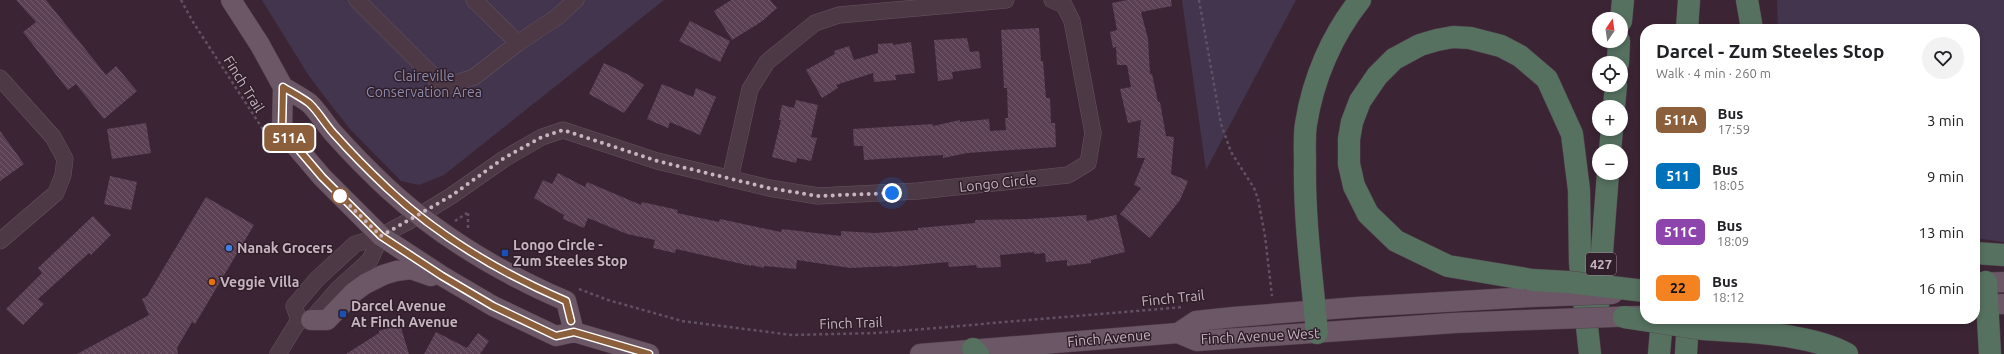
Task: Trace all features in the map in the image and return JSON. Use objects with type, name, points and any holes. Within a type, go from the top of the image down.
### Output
[{"type":"highway","points":[[1317,333],[1305,188],[1305,126],[1310,98],[1318,73],[1351,11],[1360,0]]},
{"type":"highway","points":[[1622,12],[1623,0]]},
{"type":"highway","points":[[1687,24],[1689,0]]},
{"type":"highway","points":[[1748,0],[1751,24]]},
{"type":"highway","points":[[1590,354],[1580,263],[1579,190],[1572,134],[1547,80],[1520,56],[1501,46],[1470,38],[1453,37],[1420,45],[1394,60],[1377,76],[1360,101],[1352,122],[1349,139],[1349,164],[1354,186],[1368,214],[1396,242],[1448,266],[1531,288],[1568,282],[1640,291]]},
{"type":"highway","name":"427","points":[[1594,354],[1607,180]]},
{"type":"highway","points":[[1980,253],[2004,255]]},
{"type":"highway","points":[[1988,282],[1990,354]]},
{"type":"highway","points":[[1659,354],[1662,324]]},
{"type":"highway","points":[[1675,324],[1703,329],[1760,332],[1806,340],[1847,354]]},
{"type":"highway","points":[[1686,354],[1688,324]]},
{"type":"main road","points":[[231,0],[260,45],[283,87],[308,103],[352,154],[389,189],[457,243],[531,285],[566,301],[574,332]]},
{"type":"main road","points":[[283,87],[282,130],[322,177],[381,236],[442,276],[493,306],[556,336],[574,332],[649,354]]},
{"type":"main road","points":[[305,320],[327,320],[354,292],[365,284],[396,270],[411,268],[425,273],[484,307],[493,306]]},
{"type":"main road","name":"Finch Avenue West","points":[[1178,333],[1196,321],[1531,288]]},
{"type":"main road","name":"Finch Avenue West","points":[[1178,333],[1196,341],[1528,320],[1635,317]]},
{"type":"main road","name":"Finch Avenue","points":[[920,354],[976,352],[1178,333]]},
{"type":"street","points":[[357,0],[435,78],[450,85],[474,77],[518,43],[557,17],[576,0]]},
{"type":"street","points":[[474,0],[518,43]]},
{"type":"street","points":[[730,179],[750,89],[767,62],[815,23],[839,15],[1006,0]]},
{"type":"street","name":"Longo Circle","points":[[305,320],[294,306],[326,269],[355,244],[381,236],[420,215],[451,196],[504,158],[542,137],[563,130],[657,161],[769,188],[818,196],[918,192],[1068,175],[1088,163],[1093,133],[1072,22],[1064,5],[1052,0]]},
{"type":"street","points":[[0,78],[53,137],[65,159],[63,175],[56,193],[0,240]]},
{"type":"street","points":[[278,354],[305,320],[370,260],[381,236]]},
{"type":"path","name":"Finch Trail","points":[[181,0],[213,53],[266,134]]},
{"type":"path","points":[[1199,0],[1221,124],[1231,152],[1254,188],[1258,199],[1265,236],[1273,296],[1267,297]]},
{"type":"path","points":[[468,212],[469,232]]},
{"type":"path","name":"Finch Trail","points":[[574,288],[608,300],[682,321],[792,336],[876,333],[1184,307]]},
{"type":"green space","name":"Claireville Conservation Area","points":[[262,0],[664,0],[444,175],[419,185],[401,181],[350,129],[309,76]]},
{"type":"green space","points":[[1182,0],[1296,0],[1206,170]]},
{"type":"green space","points":[[1777,0],[2004,0],[2004,242],[1980,239],[1980,24],[1778,24]]},
{"type":"building","points":[[16,0],[46,0],[106,75],[116,66],[137,91],[104,119],[76,84],[68,90],[23,32],[36,22]]},
{"type":"building","points":[[731,0],[770,0],[777,8],[761,22],[732,40],[714,11]]},
{"type":"building","points":[[1127,0],[1171,0],[1172,6],[1141,12],[1148,39],[1150,74],[1152,74],[1158,102],[1160,102],[1166,136],[1174,137],[1171,174],[1188,181],[1180,200],[1150,238],[1120,214],[1141,188],[1134,185],[1145,158],[1137,158],[1141,120],[1128,123],[1120,89],[1131,87],[1127,65],[1117,65],[1116,47],[1113,48],[1110,32],[1117,30],[1112,3]]},
{"type":"building","points":[[690,21],[730,41],[720,62],[679,41]]},
{"type":"building","points":[[1039,28],[1041,61],[1043,61],[1046,98],[1050,98],[1051,123],[1055,123],[1056,147],[967,153],[943,158],[943,155],[864,160],[863,146],[854,146],[853,129],[933,124],[933,126],[960,120],[960,122],[989,119],[990,131],[1006,130],[1005,118],[1008,118],[1007,88],[1004,88],[1001,30]]},
{"type":"building","points":[[967,38],[970,52],[979,51],[981,68],[952,72],[953,79],[938,81],[934,40]]},
{"type":"building","points":[[911,42],[915,73],[895,75],[896,80],[874,82],[873,73],[836,85],[838,88],[822,98],[806,70],[835,54],[834,51],[849,46],[854,60],[878,53],[878,44],[893,43],[893,45]]},
{"type":"building","points":[[604,63],[629,75],[644,85],[624,113],[589,94]]},
{"type":"building","points":[[662,84],[693,97],[696,88],[716,97],[700,135],[670,122],[668,128],[647,119]]},
{"type":"building","points":[[796,100],[818,105],[811,137],[817,138],[811,161],[797,158],[796,163],[772,157],[781,120],[779,120],[782,105],[794,108]]},
{"type":"building","points":[[146,123],[151,153],[112,159],[107,129]]},
{"type":"building","points":[[0,131],[24,164],[0,181]]},
{"type":"building","points":[[558,173],[585,187],[587,182],[641,205],[642,202],[678,210],[677,213],[719,222],[720,219],[781,232],[782,229],[841,236],[841,231],[875,233],[918,230],[918,228],[975,223],[975,220],[1027,219],[1086,215],[1087,221],[1116,215],[1125,252],[1091,260],[1091,263],[1067,266],[1067,260],[1046,262],[1045,253],[1034,254],[1034,252],[1000,255],[1001,267],[977,268],[976,265],[949,267],[948,262],[892,267],[850,268],[797,260],[796,269],[764,266],[764,268],[676,249],[675,253],[653,248],[655,240],[627,234],[588,218],[584,228],[563,219],[564,215],[534,198],[543,180],[552,184]]},
{"type":"building","points":[[110,176],[137,182],[131,210],[104,204]]},
{"type":"building","points":[[206,197],[254,225],[195,324],[192,322],[177,348],[178,354],[77,354],[149,315],[142,299],[147,296]]},
{"type":"building","points":[[93,216],[111,235],[91,255],[89,253],[38,299],[44,304],[23,325],[6,309],[42,273],[38,268]]},
{"type":"building","points":[[400,324],[409,354],[346,354],[379,333],[379,331]]},
{"type":"building","points":[[436,332],[467,348],[478,333],[489,341],[480,354],[424,354]]},
{"type":"bus line","name":"511A","points":[[571,321],[566,301],[517,278],[490,263],[457,243],[420,215],[389,189],[352,154],[334,135],[308,103],[283,87],[282,130],[322,177],[355,212],[381,236],[442,276],[493,306],[556,336],[574,332],[627,349],[649,354]]},
{"type":"place","name":"Nanak Grocers","points":[[229,248]]},
{"type":"place","name":"Longo Circle - Zum Steeles Stop","points":[[505,253]]},
{"type":"place","name":"Veggie Villa","points":[[212,282]]},
{"type":"place","name":"Darcel Avenue At Finch Avenue","points":[[343,314]]},
{"type":"route","points":[[340,196],[381,236],[451,196],[504,158],[542,137],[563,130],[657,161],[769,188],[818,196],[892,193]]}]
